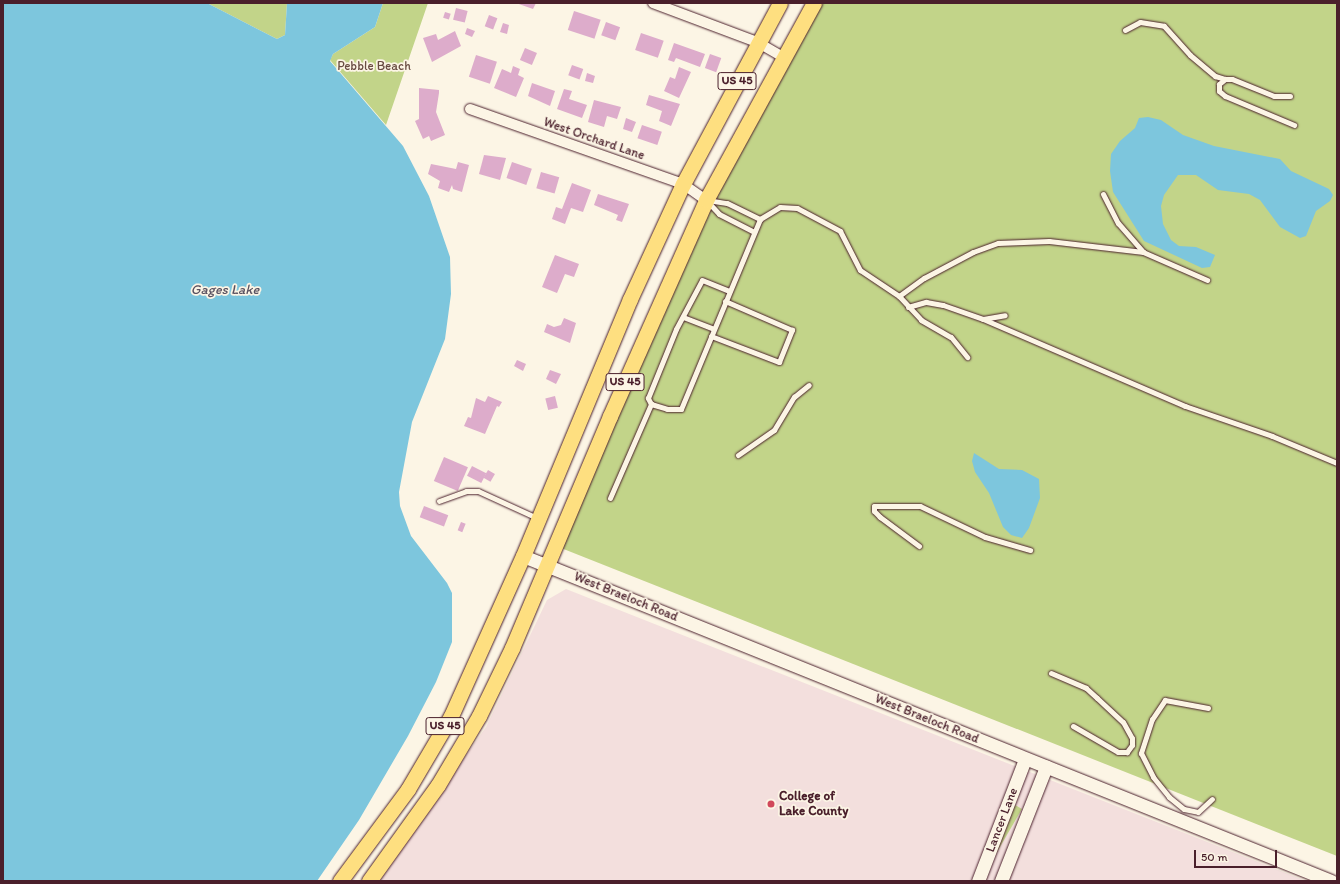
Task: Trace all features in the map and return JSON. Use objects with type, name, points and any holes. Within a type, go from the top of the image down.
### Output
[{"type":"main road","name":"US 45","points":[[340,881],[408,789],[451,716],[523,556],[630,299],[683,184],[757,42],[780,3]]},
{"type":"main road","name":"US 45","points":[[369,881],[438,785],[479,716],[547,566],[706,200],[783,57],[814,3]]},
{"type":"street","points":[[653,3],[757,42],[783,57]]},
{"type":"street","name":"West Orchard Lane","points":[[470,110],[683,184],[706,200]]},
{"type":"street","name":"West Braeloch Road","points":[[523,556],[1331,881]]},
{"type":"street","name":"Lancer Lane","points":[[978,881],[1025,759]]},
{"type":"street","name":"Lancer Lane","points":[[1001,881],[1046,767]]},
{"type":"lane","points":[[1125,30],[1140,22],[1164,26],[1190,55],[1215,76],[1225,79],[1232,79],[1274,96],[1290,96]]},
{"type":"lane","points":[[1225,79],[1219,84],[1219,92],[1225,96],[1294,125]]},
{"type":"lane","points":[[1104,194],[1118,223],[1143,252]]},
{"type":"lane","points":[[706,200],[727,204],[760,219]]},
{"type":"lane","points":[[706,200],[719,214],[754,232]]},
{"type":"lane","points":[[729,291],[702,280],[683,317],[648,398],[651,404],[667,409],[681,409],[725,300],[729,291],[754,232],[760,219],[780,207],[797,208],[840,231],[860,270],[899,296],[921,320],[950,337],[967,357]]},
{"type":"lane","points":[[899,296],[924,278],[973,252],[998,243],[1049,241],[1143,252],[1207,280]]},
{"type":"lane","points":[[711,336],[779,362],[792,330],[725,300]]},
{"type":"lane","points":[[908,307],[926,302],[943,304],[983,319],[1185,406],[1265,433],[1337,463]]},
{"type":"lane","points":[[983,319],[1005,315]]},
{"type":"lane","points":[[683,317],[714,329]]},
{"type":"lane","points":[[738,455],[774,430],[794,397],[809,384]]},
{"type":"lane","points":[[610,498],[651,404]]},
{"type":"lane","points":[[439,501],[466,491],[478,491],[538,519]]},
{"type":"lane","points":[[918,546],[880,517],[874,511],[874,506],[920,506],[985,537],[1030,550]]},
{"type":"lane","points":[[1051,673],[1076,683],[1097,698],[1123,722],[1132,738],[1132,745],[1127,752],[1118,752],[1073,726]]},
{"type":"lane","points":[[1208,708],[1165,700],[1152,719],[1141,753],[1153,777],[1169,798],[1184,809],[1198,812],[1212,799]]},
{"type":"shaded area","name":"College of Lake County","points":[[566,589],[1306,881],[377,881],[486,727],[547,600]]},
{"type":"green space","points":[[207,3],[287,3],[285,35],[277,39]]},
{"type":"green space","name":"Pebble Beach","points":[[383,3],[428,3],[386,125],[330,60],[333,54],[375,27]]},
{"type":"green space","points":[[817,3],[1337,3],[1337,856],[561,548],[712,190]]},
{"type":"green space","points":[[1015,805],[1022,809],[981,880],[974,876]]},
{"type":"water","name":"Gages Lake","points":[[3,3],[207,3],[277,39],[285,35],[287,3],[383,3],[375,27],[333,54],[330,61],[403,146],[429,196],[450,257],[451,294],[445,339],[412,422],[399,492],[400,506],[411,536],[447,583],[452,593],[452,642],[436,682],[408,736],[359,820],[317,881],[3,881]]},
{"type":"water","points":[[1148,117],[1161,120],[1183,135],[1214,146],[1280,159],[1291,171],[1329,189],[1333,195],[1330,201],[1316,211],[1306,236],[1300,238],[1280,227],[1260,200],[1249,194],[1218,190],[1196,175],[1178,175],[1164,195],[1161,206],[1163,224],[1171,240],[1179,246],[1196,247],[1215,255],[1210,267],[1202,268],[1144,241],[1113,192],[1110,171],[1111,154],[1120,141],[1135,128],[1139,118]]},
{"type":"water","points":[[974,453],[999,469],[1022,470],[1039,479],[1040,498],[1029,528],[1022,538],[1011,535],[1003,527],[989,493],[975,472],[972,461]]},
{"type":"building","points":[[516,3],[536,3],[533,9]]},
{"type":"building","points":[[456,8],[468,11],[465,23],[453,20]]},
{"type":"building","points":[[574,11],[601,20],[594,39],[568,30]]},
{"type":"building","points":[[445,12],[451,14],[449,20],[443,18]]},
{"type":"building","points":[[489,15],[497,18],[493,29],[485,26]]},
{"type":"building","points":[[606,22],[620,27],[615,40],[601,35]]},
{"type":"building","points":[[503,23],[509,25],[507,34],[500,32]]},
{"type":"building","points":[[467,28],[475,31],[472,37],[465,34]]},
{"type":"building","points":[[455,31],[461,46],[432,62],[423,38],[436,34],[438,40]]},
{"type":"building","points":[[641,33],[664,41],[658,58],[635,50]]},
{"type":"building","points":[[674,43],[705,54],[700,67],[676,58],[674,62],[668,60]]},
{"type":"building","points":[[525,48],[537,53],[532,65],[520,60]]},
{"type":"building","points":[[710,54],[721,58],[716,72],[705,68]]},
{"type":"building","points":[[476,55],[497,62],[490,84],[469,77]]},
{"type":"building","points":[[572,65],[583,69],[580,79],[568,75]]},
{"type":"building","points":[[513,66],[520,69],[518,75],[524,78],[516,97],[494,88],[502,69],[511,73]]},
{"type":"building","points":[[679,67],[691,72],[679,98],[664,91],[670,77],[675,79]]},
{"type":"building","points":[[587,73],[595,76],[593,83],[585,81]]},
{"type":"building","points":[[532,83],[555,91],[550,106],[528,96]]},
{"type":"building","points":[[419,88],[439,90],[436,112],[445,135],[431,141],[429,136],[423,139],[415,121],[419,119]]},
{"type":"building","points":[[564,89],[572,91],[569,99],[587,105],[582,118],[557,109]]},
{"type":"building","points":[[649,95],[680,104],[671,126],[659,121],[662,111],[646,105]]},
{"type":"building","points":[[594,100],[621,107],[617,119],[607,116],[604,127],[588,122]]},
{"type":"building","points":[[626,118],[636,122],[632,132],[623,129]]},
{"type":"building","points":[[642,125],[662,132],[657,145],[637,138]]},
{"type":"building","points":[[484,155],[506,158],[500,180],[479,174]]},
{"type":"building","points":[[458,162],[469,165],[462,192],[453,189],[452,185],[449,192],[438,188],[440,181],[428,174],[431,164],[456,169]]},
{"type":"building","points":[[512,162],[532,169],[526,185],[506,178]]},
{"type":"building","points":[[541,172],[559,177],[555,194],[536,188]]},
{"type":"building","points":[[572,183],[591,190],[583,212],[571,208],[565,224],[552,219],[556,207],[562,209]]},
{"type":"building","points":[[598,194],[629,204],[622,222],[616,220],[618,215],[594,205]]},
{"type":"building","points":[[555,255],[579,264],[574,277],[565,274],[557,293],[542,287]]},
{"type":"building","points":[[564,318],[576,323],[570,343],[544,332],[547,324],[554,327],[561,325]]},
{"type":"building","points":[[517,360],[526,364],[523,371],[514,366]]},
{"type":"building","points":[[550,370],[561,374],[556,384],[546,379]]},
{"type":"building","points":[[488,396],[502,402],[499,407],[497,406],[485,434],[464,426],[468,417],[471,418],[476,398],[485,402]]},
{"type":"building","points":[[555,396],[558,408],[548,410],[545,398]]},
{"type":"building","points":[[444,457],[468,467],[458,491],[434,481]]},
{"type":"building","points":[[472,466],[486,473],[481,483],[467,476]]},
{"type":"building","points":[[488,470],[495,474],[490,482],[484,478]]},
{"type":"building","points":[[424,506],[448,515],[444,527],[420,517]]},
{"type":"building","points":[[461,522],[466,524],[462,532],[458,530]]},
{"type":"place","name":"College of Lake County","points":[[771,804]]}]
